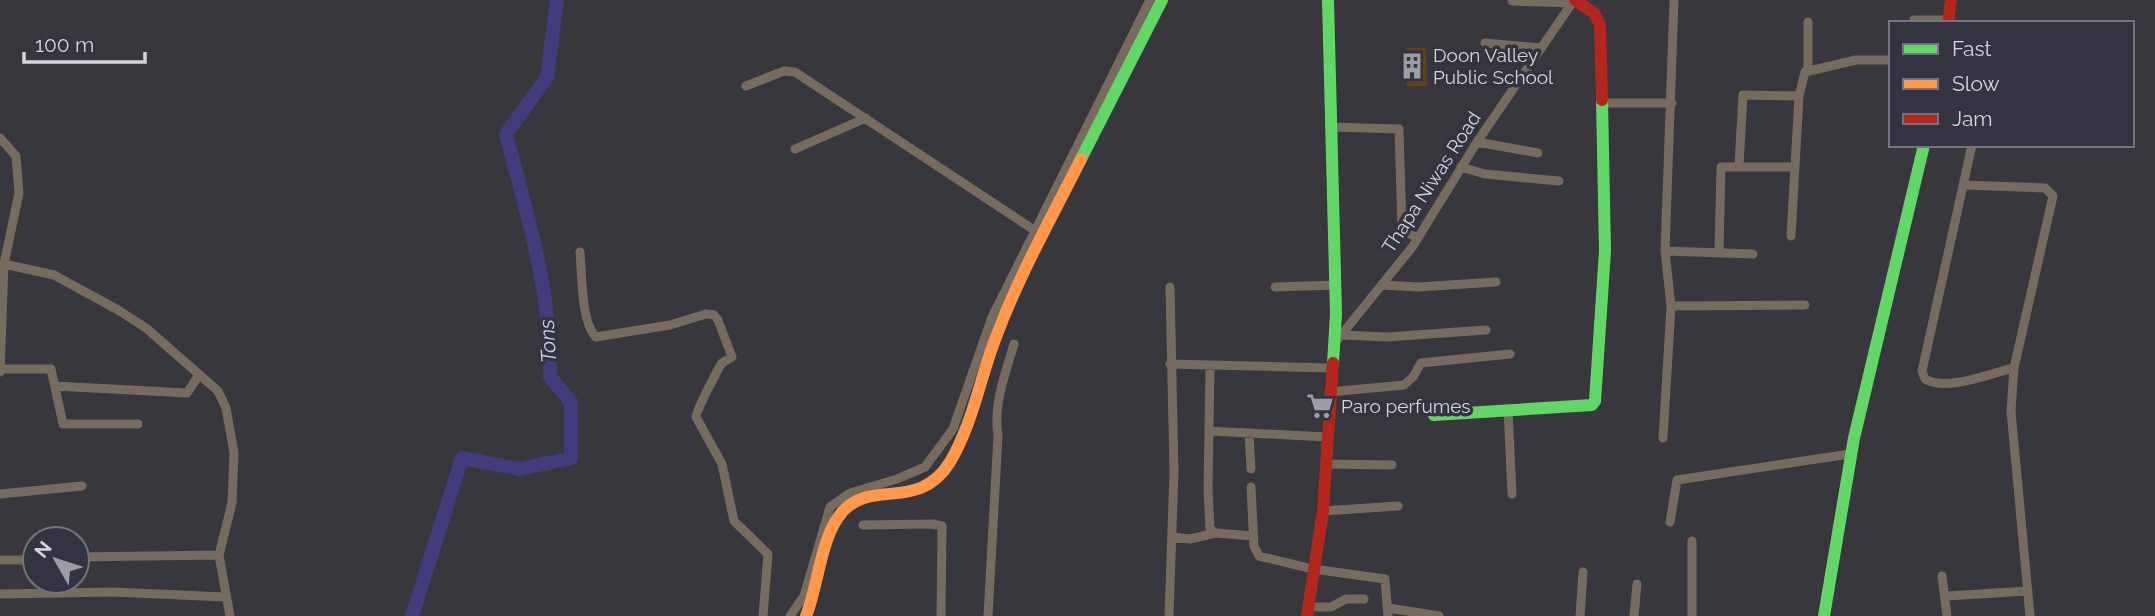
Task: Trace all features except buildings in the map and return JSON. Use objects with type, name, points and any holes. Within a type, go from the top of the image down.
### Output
[{"type":"street","points":[[806,616],[814,600],[835,522],[847,508],[863,500],[923,490],[936,481],[949,464],[963,433],[1002,321],[1150,0]]},
{"type":"street","points":[[1082,149],[1162,0]]},
{"type":"street","points":[[1328,0],[1338,339],[1331,368],[1323,511],[1308,611],[1331,607],[1346,599],[1364,599]]},
{"type":"street","points":[[1663,438],[1671,306],[1665,251],[1674,0]]},
{"type":"street","points":[[1914,20],[1948,21],[1951,0]]},
{"type":"street","points":[[1434,415],[1591,405],[1595,401],[1605,251],[1600,20],[1594,13],[1573,1],[1512,1]]},
{"type":"street","name":"Thapa Niwas Road","points":[[1338,339],[1418,238],[1477,142],[1573,1]]},
{"type":"street","points":[[1791,236],[1799,96],[1803,76],[1808,69],[1808,22]]},
{"type":"street","points":[[1485,43],[1541,48]]},
{"type":"street","points":[[1808,69],[1856,60],[1889,60]]},
{"type":"street","points":[[746,86],[784,71],[795,72],[1040,234]]},
{"type":"street","points":[[1739,165],[1743,95],[1799,96]]},
{"type":"street","points":[[1603,103],[1672,103]]},
{"type":"street","points":[[795,149],[866,118]]},
{"type":"street","points":[[1330,127],[1399,129],[1402,230],[1418,238]]},
{"type":"street","points":[[0,138],[9,146],[19,168],[19,193],[4,264],[0,370],[49,368],[53,372],[63,424],[138,424]]},
{"type":"street","points":[[1477,142],[1538,153]]},
{"type":"street","points":[[1824,616],[1835,531],[1850,454],[1924,147]]},
{"type":"street","points":[[1972,147],[1922,371],[1925,379],[1931,383],[1949,383],[2014,368]]},
{"type":"street","points":[[1718,251],[1719,171],[1725,166],[1739,165],[1795,167]]},
{"type":"street","points":[[1461,167],[1485,174],[1559,181]]},
{"type":"street","points":[[1964,185],[2045,188],[2052,192],[2014,368],[2011,411],[2030,616]]},
{"type":"street","points":[[790,616],[804,596],[830,507],[850,493],[915,473],[937,454],[953,429],[992,317],[1040,234]]},
{"type":"street","points":[[1665,251],[1753,254]]},
{"type":"street","points":[[580,252],[590,332],[596,337],[670,325],[706,314],[714,315],[718,320],[732,357],[721,365],[718,375],[696,409],[696,417],[722,464],[734,521],[768,554],[763,616]]},
{"type":"street","points":[[4,264],[40,271],[69,282],[135,320],[214,386],[222,398],[234,453],[232,503],[219,555],[230,616]]},
{"type":"street","points":[[1382,285],[1418,287],[1496,282]]},
{"type":"street","points":[[1275,287],[1336,285]]},
{"type":"street","points":[[1168,616],[1172,537],[1170,287]]},
{"type":"street","points":[[1671,306],[1805,305]]},
{"type":"street","points":[[1338,339],[1486,330]]},
{"type":"street","points":[[988,616],[998,436],[996,420],[998,400],[1014,344]]},
{"type":"street","points":[[1329,392],[1404,385],[1413,377],[1421,363],[1510,354]]},
{"type":"street","points":[[1170,364],[1210,368],[1331,368]]},
{"type":"street","points":[[1210,368],[1208,511],[1210,528],[1216,533]]},
{"type":"street","points":[[55,386],[187,393],[199,375]]},
{"type":"street","points":[[1508,409],[1512,494]]},
{"type":"street","points":[[1209,431],[1327,437]]},
{"type":"street","points":[[1249,433],[1251,470]]},
{"type":"street","points":[[1670,522],[1677,480],[1850,454]]},
{"type":"street","points":[[1325,464],[1392,465]]},
{"type":"street","points":[[0,494],[82,486]]},
{"type":"street","points":[[1251,487],[1256,551],[1262,558],[1313,569],[1385,579],[1388,612],[1439,616]]},
{"type":"street","points":[[1323,511],[1398,506]]},
{"type":"street","points":[[863,525],[942,526],[941,616]]},
{"type":"street","points":[[1172,537],[1190,539],[1216,533],[1254,536]]},
{"type":"street","points":[[1692,541],[1692,616]]},
{"type":"street","points":[[91,557],[219,555]]},
{"type":"street","points":[[0,560],[21,559]]},
{"type":"street","points":[[1580,616],[1583,572]]},
{"type":"street","points":[[1942,576],[1947,596],[1947,616]]},
{"type":"street","points":[[1634,616],[1637,584]]},
{"type":"street","points":[[1947,596],[2028,591]]},
{"type":"street","points":[[0,594],[113,592],[225,597]]},
{"type":"shaded area","points":[[1406,48],[1426,48],[1427,86],[1407,86]]},
{"type":"waterway","name":"Tons","points":[[412,616],[462,458],[520,469],[571,458],[571,402],[550,377],[547,315],[537,254],[506,134],[547,77],[557,0]]},
{"type":"traffic: fast","points":[[1081,159],[1162,0]]},
{"type":"traffic: fast","points":[[1328,0],[1336,314],[1333,363]]},
{"type":"traffic: fast","points":[[1434,415],[1592,405],[1595,401],[1605,251],[1602,100]]},
{"type":"traffic: fast","points":[[1824,616],[1854,438],[1924,147]]},
{"type":"traffic: slow","points":[[806,616],[829,534],[843,511],[868,497],[910,491],[924,486],[938,477],[950,462],[965,432],[1005,314],[1081,159]]},
{"type":"traffic: jam","points":[[1575,0],[1594,13],[1600,24],[1602,100]]},
{"type":"traffic: jam","points":[[1948,21],[1951,0]]},
{"type":"traffic: jam","points":[[1307,616],[1323,511],[1333,363]]},
{"type":"place","name":"Doon Valley Public School","points":[[1412,66]]},
{"type":"place","name":"Paro perfumes","points":[[1320,406]]}]
